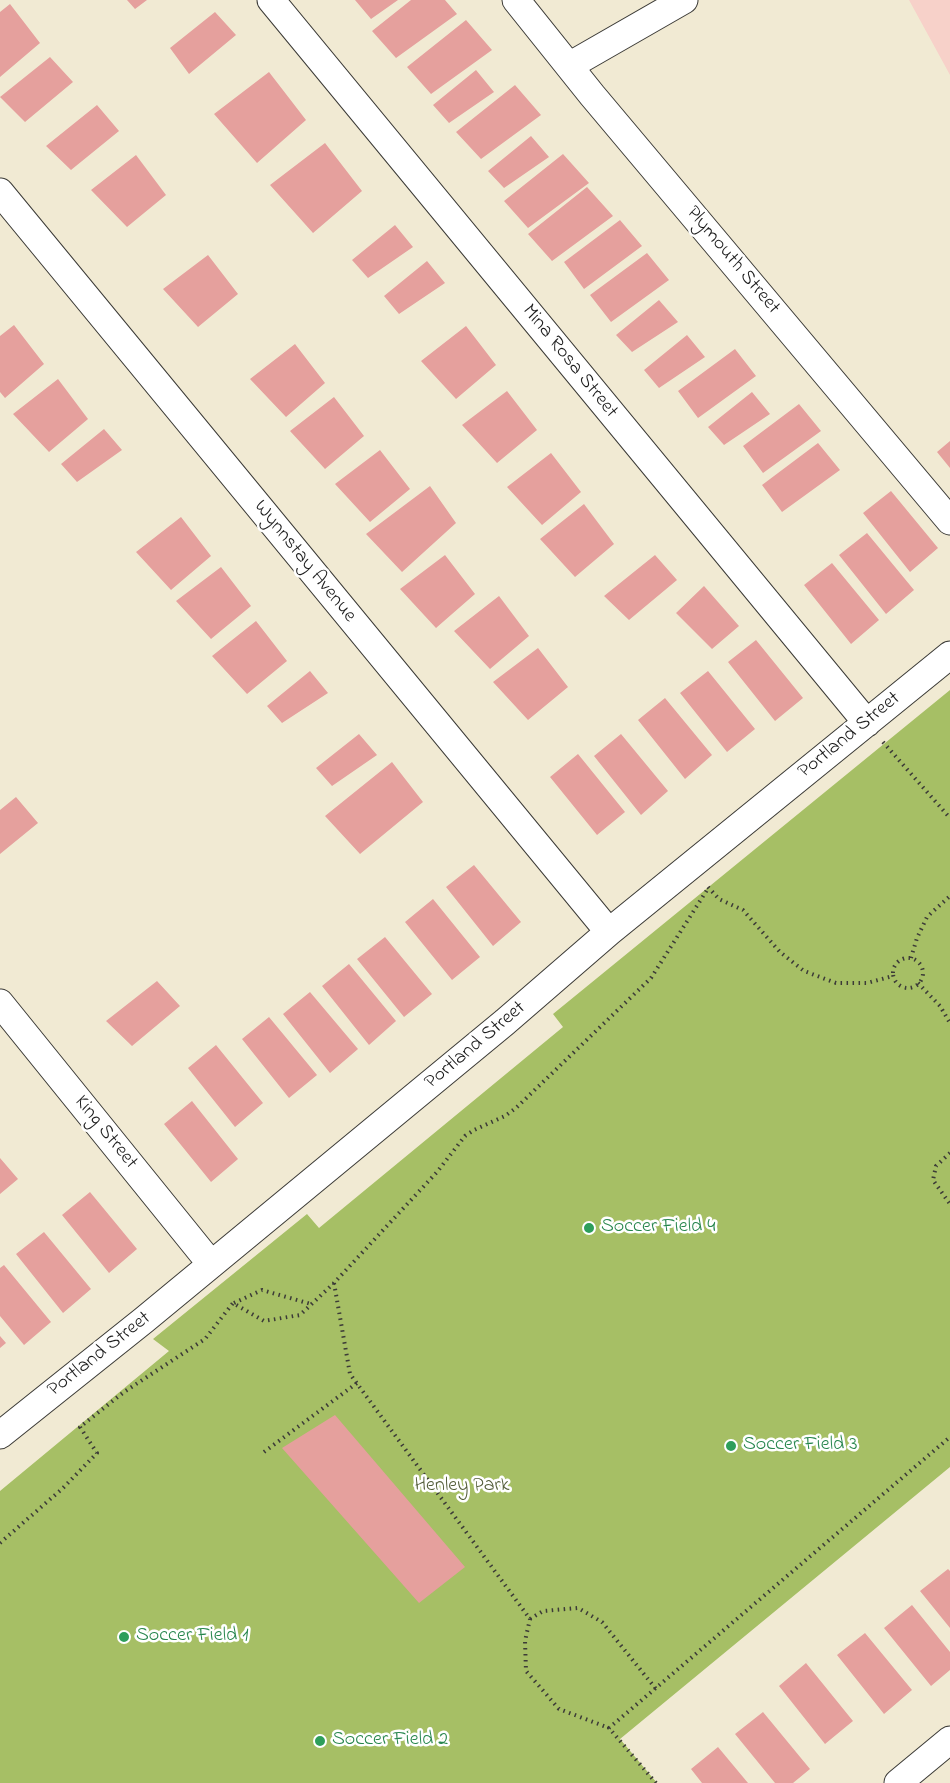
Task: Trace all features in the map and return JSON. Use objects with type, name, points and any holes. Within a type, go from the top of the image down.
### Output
[{"type":"street","name":"Mina Rosa Street","points":[[271,0],[879,729]]},
{"type":"street","name":"Plymouth Street","points":[[516,0],[568,66],[950,521]]},
{"type":"street","points":[[568,66],[684,0]]},
{"type":"street","name":"Wynnstay Avenue","points":[[0,192],[609,932]]},
{"type":"street","name":"Portland Street","points":[[0,1435],[144,1320],[506,1022],[609,932],[794,781],[879,729],[950,655]]},
{"type":"street","name":"King Street","points":[[0,1003],[211,1264]]},
{"type":"street","points":[[898,1783],[950,1740]]},
{"type":"path","points":[[879,729],[882,742],[950,818]]},
{"type":"path","points":[[691,866],[719,899],[743,910],[780,952],[804,971],[836,982],[867,983],[893,976]]},
{"type":"path","points":[[233,1303],[264,1321],[300,1315],[437,1172],[465,1136],[516,1108],[651,978],[709,887]]},
{"type":"path","points":[[911,958],[927,917],[950,896]]},
{"type":"path","points":[[901,958],[911,958],[922,966],[923,975],[915,986],[906,988],[897,984],[892,971],[901,958]]},
{"type":"path","points":[[918,983],[940,1006],[950,1023]]},
{"type":"path","points":[[950,1153],[936,1166],[933,1180],[950,1204]]},
{"type":"path","points":[[334,1282],[350,1374],[530,1619]]},
{"type":"path","points":[[0,1544],[63,1488],[96,1453],[80,1427],[124,1392],[205,1339],[233,1303],[261,1290],[311,1304]]},
{"type":"path","points":[[264,1452],[357,1383]]},
{"type":"path","points":[[609,1728],[950,1437]]},
{"type":"path","points":[[656,1689],[602,1622],[578,1608],[543,1611],[530,1619],[525,1641],[526,1671],[559,1709],[609,1728],[656,1783]]},
{"type":"shaded area","points":[[909,0],[950,0],[950,75]]},
{"type":"green space","name":"Henley Park","points":[[950,690],[950,1467],[620,1739],[657,1783],[0,1783],[0,1491],[169,1351],[153,1339],[307,1214],[319,1228],[563,1027],[553,1014]]},
{"type":"building","points":[[127,0],[147,0],[135,9]]},
{"type":"building","points":[[355,0],[398,0],[371,19]]},
{"type":"building","points":[[411,0],[445,0],[457,14],[396,58],[372,31]]},
{"type":"building","points":[[10,4],[40,43],[0,77],[0,12]]},
{"type":"building","points":[[215,12],[236,35],[189,74],[170,48]]},
{"type":"building","points":[[466,20],[492,50],[431,94],[407,67]]},
{"type":"building","points":[[50,57],[73,82],[25,122],[0,97]]},
{"type":"building","points":[[476,70],[494,92],[449,123],[433,105]]},
{"type":"building","points":[[269,72],[306,120],[257,163],[214,114]]},
{"type":"building","points":[[515,85],[541,115],[481,159],[456,132]]},
{"type":"building","points":[[97,105],[119,131],[71,170],[46,146]]},
{"type":"building","points":[[531,136],[549,157],[504,188],[488,171]]},
{"type":"building","points":[[325,143],[362,191],[313,233],[270,185]]},
{"type":"building","points":[[563,154],[589,183],[528,228],[504,201]]},
{"type":"building","points":[[136,155],[166,195],[127,227],[91,190]]},
{"type":"building","points":[[587,187],[613,216],[552,261],[528,234]]},
{"type":"building","points":[[620,220],[642,246],[584,289],[564,262]]},
{"type":"building","points":[[395,225],[413,247],[368,278],[352,260]]},
{"type":"building","points":[[647,253],[669,280],[611,322],[590,295]]},
{"type":"building","points":[[208,255],[238,294],[198,327],[163,289]]},
{"type":"building","points":[[427,261],[445,283],[399,314],[384,296]]},
{"type":"building","points":[[659,300],[678,322],[632,352],[616,335]]},
{"type":"building","points":[[14,325],[44,364],[5,398],[0,392],[0,336]]},
{"type":"building","points":[[466,326],[496,365],[456,399],[421,361]]},
{"type":"building","points":[[687,335],[705,357],[659,388],[644,370]]},
{"type":"building","points":[[295,344],[325,383],[286,417],[250,379]]},
{"type":"building","points":[[735,349],[756,376],[698,418],[678,391]]},
{"type":"building","points":[[58,379],[88,419],[49,452],[13,414]]},
{"type":"building","points":[[507,391],[537,430],[497,463],[462,425]]},
{"type":"building","points":[[752,392],[770,414],[724,445],[708,427]]},
{"type":"building","points":[[334,397],[364,436],[325,469],[290,431]]},
{"type":"building","points":[[799,404],[821,431],[763,473],[743,446]]},
{"type":"building","points":[[104,429],[122,450],[77,482],[61,464]]},
{"type":"building","points":[[950,441],[950,468],[937,452]]},
{"type":"building","points":[[818,443],[840,470],[782,512],[762,485]]},
{"type":"building","points":[[380,450],[410,489],[370,522],[335,484]]},
{"type":"building","points":[[551,453],[581,492],[542,525],[507,487]]},
{"type":"building","points":[[430,486],[456,523],[402,572],[366,534]]},
{"type":"building","points":[[891,491],[938,548],[910,572],[863,513]]},
{"type":"building","points":[[584,504],[614,544],[575,577],[540,539]]},
{"type":"building","points":[[181,517],[211,556],[171,590],[136,552]]},
{"type":"building","points":[[867,533],[914,590],[886,614],[839,555]]},
{"type":"building","points":[[445,555],[475,594],[436,628],[400,589]]},
{"type":"building","points":[[655,555],[677,580],[629,620],[604,596]]},
{"type":"building","points":[[832,563],[879,620],[851,644],[804,585]]},
{"type":"building","points":[[221,567],[251,606],[211,639],[176,601]]},
{"type":"building","points":[[704,586],[739,626],[712,649],[676,613]]},
{"type":"building","points":[[499,596],[529,636],[490,669],[454,631]]},
{"type":"building","points":[[256,621],[287,661],[247,694],[212,656]]},
{"type":"building","points":[[756,640],[803,698],[775,721],[728,662]]},
{"type":"building","points":[[538,648],[568,687],[528,720],[493,682]]},
{"type":"building","points":[[310,671],[328,693],[282,723],[267,706]]},
{"type":"building","points":[[708,671],[755,729],[727,752],[680,693]]},
{"type":"building","points":[[665,698],[712,755],[685,779],[638,720]]},
{"type":"building","points":[[359,734],[377,755],[332,786],[316,768]]},
{"type":"building","points":[[621,734],[668,791],[641,815],[594,756]]},
{"type":"building","points":[[578,754],[625,812],[597,835],[550,777]]},
{"type":"building","points":[[392,762],[423,802],[360,854],[325,816]]},
{"type":"building","points":[[16,797],[38,823],[0,854],[0,810]]},
{"type":"building","points":[[474,865],[521,922],[493,946],[446,887]]},
{"type":"building","points":[[433,899],[480,957],[452,980],[405,922]]},
{"type":"building","points":[[385,937],[432,994],[404,1017],[357,959]]},
{"type":"building","points":[[349,964],[396,1021],[369,1045],[322,986]]},
{"type":"building","points":[[157,981],[180,1006],[132,1046],[106,1021]]},
{"type":"building","points":[[310,992],[358,1049],[330,1073],[283,1014]]},
{"type":"building","points":[[269,1017],[317,1075],[289,1098],[242,1039]]},
{"type":"building","points":[[216,1045],[263,1103],[235,1127],[188,1068]]},
{"type":"building","points":[[192,1101],[238,1159],[211,1182],[164,1124]]},
{"type":"building","points":[[0,1158],[18,1179],[0,1194]]},
{"type":"building","points":[[90,1192],[137,1249],[109,1273],[62,1215]]},
{"type":"building","points":[[44,1232],[91,1289],[63,1313],[16,1254]]},
{"type":"building","points":[[4,1265],[51,1322],[24,1345],[0,1316],[0,1268]]},
{"type":"building","points":[[0,1336],[6,1343],[0,1348]]},
{"type":"building","points":[[335,1415],[465,1567],[419,1603],[282,1448]]},
{"type":"building","points":[[948,1569],[950,1571],[950,1628],[920,1591]]},
{"type":"building","points":[[912,1605],[950,1652],[950,1670],[931,1686],[884,1628]]},
{"type":"building","points":[[865,1633],[912,1690],[884,1714],[837,1655]]},
{"type":"building","points":[[806,1663],[853,1721],[825,1744],[779,1686]]},
{"type":"building","points":[[763,1712],[810,1769],[793,1783],[775,1783],[735,1734]]},
{"type":"building","points":[[718,1747],[748,1783],[702,1783],[691,1769]]},
{"type":"place","name":"Soccer Field 4","points":[[589,1228]]},
{"type":"place","name":"Soccer Field 3","points":[[731,1446]]},
{"type":"place","name":"Soccer Field 1","points":[[124,1637]]},
{"type":"place","name":"Soccer Field 2","points":[[320,1741]]}]
